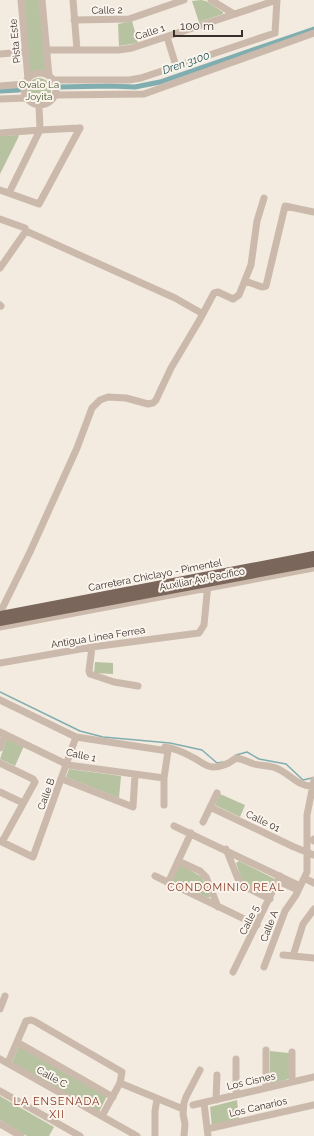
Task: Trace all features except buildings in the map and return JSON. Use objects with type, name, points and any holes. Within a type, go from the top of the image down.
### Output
[{"type":"main road","name":"Carretera Chiclayo - Pimentel","points":[[0,614],[314,555]]},
{"type":"main road","name":"Carretera Chiclayo - Pimentel","points":[[0,622],[208,586],[314,563]]},
{"type":"main road","points":[[0,614],[2,619],[0,622]]},
{"type":"street","name":"Pista Este","points":[[21,0],[27,82]]},
{"type":"street","points":[[27,82],[25,93],[30,101],[39,105],[48,103],[55,95],[55,85],[51,78],[46,50],[42,0]]},
{"type":"street","points":[[73,0],[77,50]]},
{"type":"street","name":"Calle 2","points":[[74,20],[130,19],[184,0]]},
{"type":"street","points":[[211,0],[234,14]]},
{"type":"street","points":[[277,0],[275,33],[282,41]]},
{"type":"street","name":"Calle 1","points":[[46,50],[132,48],[234,14],[266,1],[277,0]]},
{"type":"street","points":[[0,86],[27,82],[36,74],[51,78],[129,80],[141,78],[275,33]]},
{"type":"street","points":[[55,95],[144,94],[282,41],[314,33]]},
{"type":"street","points":[[167,37],[176,66]]},
{"type":"street","points":[[0,54],[25,52]]},
{"type":"street","points":[[0,99],[27,98]]},
{"type":"street","points":[[9,193],[40,130],[39,105]]},
{"type":"street","points":[[0,133],[80,128],[39,204],[0,190]]},
{"type":"street","points":[[0,614],[77,448],[92,408],[100,400],[108,397],[126,398],[148,404],[155,402],[171,368],[214,293],[217,292],[235,298],[239,295],[252,260],[255,231],[264,198]]},
{"type":"street","points":[[245,281],[262,287],[266,286],[284,206],[314,212]]},
{"type":"street","points":[[0,219],[25,228]]},
{"type":"street","points":[[0,268],[26,231],[175,298],[203,314]]},
{"type":"street","name":"Auxiliar Av. Pacífico","points":[[0,627],[208,586],[314,568]]},
{"type":"street","name":"Antigua Linea Ferrea","points":[[0,663],[92,647],[199,633],[204,625],[208,586]]},
{"type":"street","points":[[92,647],[89,670],[90,674],[114,682],[138,686]]},
{"type":"street","points":[[0,700],[76,737],[168,751],[164,778],[164,805]]},
{"type":"street","points":[[0,748],[2,733]]},
{"type":"street","name":"Calle 1","points":[[2,733],[68,765],[164,778]]},
{"type":"street","name":"Calle B","points":[[1,841],[33,857],[68,765],[76,737]]},
{"type":"street","points":[[165,747],[180,751],[212,767],[229,763],[236,758],[253,764],[275,767],[304,785],[313,783],[310,824],[311,854],[305,875]]},
{"type":"street","points":[[0,763],[34,780],[35,782],[1,841]]},
{"type":"street","points":[[62,779],[133,807],[135,775]]},
{"type":"street","points":[[0,792],[23,803]]},
{"type":"street","points":[[203,822],[217,793]]},
{"type":"street","name":"Calle 01","points":[[210,807],[311,854]]},
{"type":"street","points":[[174,826],[226,849],[299,888]]},
{"type":"street","points":[[168,883],[191,833]]},
{"type":"street","points":[[226,849],[238,879],[244,886],[270,899]]},
{"type":"street","points":[[178,861],[200,871],[206,877],[218,907]]},
{"type":"street","points":[[305,875],[314,875]]},
{"type":"street","points":[[305,875],[314,883]]},
{"type":"street","name":"Calle A","points":[[264,967],[284,911],[299,888],[305,875]]},
{"type":"street","points":[[155,876],[257,925]]},
{"type":"street","name":"Calle 5","points":[[233,972],[279,878]]},
{"type":"street","points":[[292,956],[303,924],[314,909]]},
{"type":"street","points":[[283,955],[314,958]]},
{"type":"street","points":[[0,1009],[5,996]]},
{"type":"street","points":[[8,1063],[26,1021],[31,1020],[122,1072],[123,1076],[120,1083],[102,1116]]},
{"type":"street","points":[[17,1042],[112,1097]]},
{"type":"street","points":[[266,1050],[266,1088]]},
{"type":"street","points":[[292,1052],[292,1082]]},
{"type":"street","name":"Calle C","points":[[0,1059],[137,1136]]},
{"type":"street","points":[[236,1059],[236,1095]]},
{"type":"street","points":[[184,1136],[185,1124],[183,1110],[186,1097],[200,1070]]},
{"type":"street","points":[[216,1100],[217,1075]]},
{"type":"street","name":"Los Cisnes","points":[[193,1105],[314,1077]]},
{"type":"street","points":[[120,1083],[183,1110]]},
{"type":"street","points":[[0,1091],[80,1136]]},
{"type":"street","points":[[155,1136],[155,1111],[158,1098]]},
{"type":"street","points":[[204,1103],[208,1133]]},
{"type":"street","name":"Los Canarios","points":[[208,1133],[314,1105]]},
{"type":"street","points":[[0,1124],[21,1136]]},
{"type":"green space","points":[[24,0],[40,0],[46,73],[38,72],[30,75]]},
{"type":"green space","points":[[192,1],[206,1],[223,12],[223,14],[199,22]]},
{"type":"green space","points":[[132,21],[138,43],[119,46],[118,24]]},
{"type":"green space","name":"Ovalo La Joyita","points":[[39,78],[48,81],[51,90],[48,99],[39,102],[30,99],[27,90],[30,81]]},
{"type":"green space","points":[[19,135],[18,138],[0,174],[0,136]]},
{"type":"green space","points":[[95,662],[113,663],[113,674],[94,673]]},
{"type":"green space","points":[[7,738],[24,746],[15,766],[0,759]]},
{"type":"green space","points":[[69,769],[121,776],[119,798],[66,777]]},
{"type":"green space","points":[[220,794],[245,805],[240,817],[215,805]]},
{"type":"green space","points":[[239,861],[275,879],[268,894],[242,881],[236,863]]},
{"type":"green space","points":[[178,865],[181,865],[202,877],[210,896],[209,898],[172,882]]},
{"type":"green space","points":[[19,1046],[107,1096],[99,1112],[12,1063]]},
{"type":"green space","points":[[270,1051],[289,1053],[289,1079],[270,1084]]},
{"type":"green space","points":[[0,1096],[54,1127],[49,1136],[27,1136],[0,1120]]},
{"type":"green space","points":[[237,1100],[239,1120],[212,1127],[210,1107]]},
{"type":"waterway","name":"Dren 3100","points":[[59,87],[135,87],[160,82],[314,29]]},
{"type":"waterway","name":"Dren 3100","points":[[0,91],[19,90]]},
{"type":"waterway","points":[[0,692],[80,731],[103,737],[170,743],[202,750],[217,763],[223,762]]},
{"type":"waterway","points":[[236,755],[247,752],[259,759],[286,764],[303,780],[312,778]]},
{"type":"district","name":"CONDOMINIO REAL","points":[[226,887]]},
{"type":"district","name":"LA ENSENADA XII","points":[[57,1107]]}]
